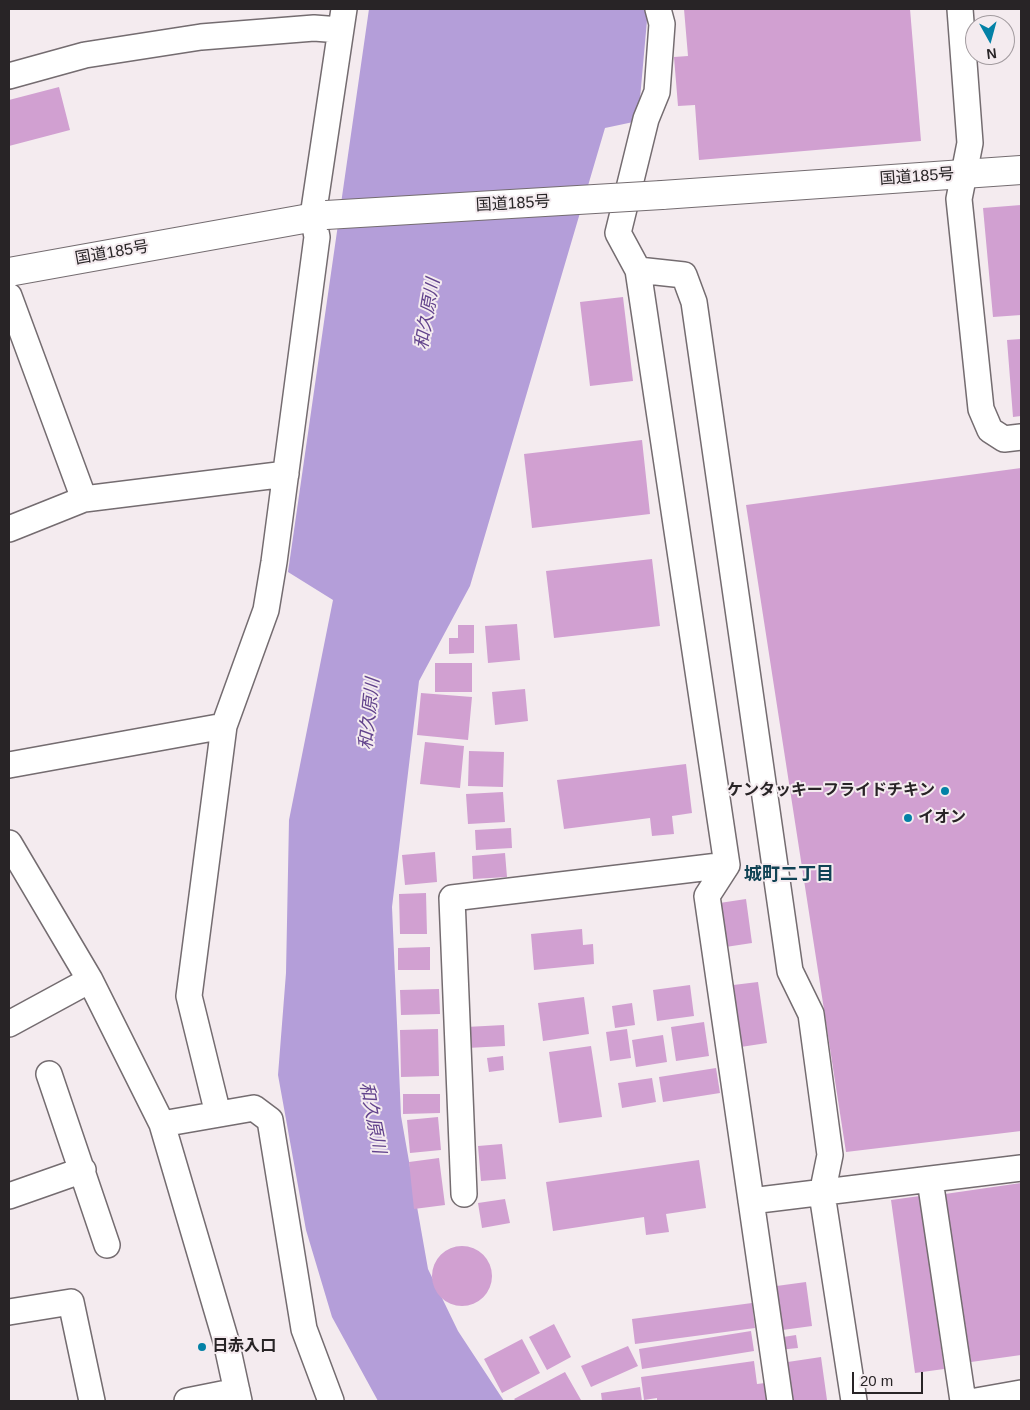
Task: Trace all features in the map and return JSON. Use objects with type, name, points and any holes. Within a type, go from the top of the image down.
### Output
[{"type":"highway","name":"国道185号","points":[[9,272],[320,215],[662,195],[1021,170]]},
{"type":"street","points":[[658,9],[662,24],[657,92],[646,119],[618,233],[638,270],[727,865],[707,896],[780,1401]]},
{"type":"street","points":[[960,9],[970,143],[959,199],[980,409],[990,430],[1004,439],[1021,437]]},
{"type":"street","points":[[9,76],[85,55],[201,37],[314,28],[342,20],[320,215],[266,610],[224,726],[189,996],[218,1114]]},
{"type":"street","points":[[638,270],[684,274],[694,302],[790,971],[811,1014],[830,1155],[822,1194],[854,1401]]},
{"type":"street","points":[[9,296],[84,499]]},
{"type":"street","points":[[9,529],[84,499],[286,474]]},
{"type":"street","points":[[9,765],[224,726]]},
{"type":"street","points":[[9,843],[18,879],[90,980],[162,1124],[226,1341],[238,1396],[187,1401]]},
{"type":"street","points":[[464,1194],[452,898],[727,865]]},
{"type":"street","points":[[9,1024],[90,980]]},
{"type":"street","points":[[49,1074],[107,1245]]},
{"type":"street","points":[[162,1124],[254,1108],[270,1120],[304,1329],[331,1401]]},
{"type":"street","points":[[751,1201],[822,1194],[1021,1168]]},
{"type":"street","points":[[9,1196],[83,1170]]},
{"type":"street","points":[[930,1180],[963,1401]]},
{"type":"street","points":[[9,1312],[71,1302],[92,1401]]},
{"type":"street","points":[[976,1401],[1021,1393]]},
{"type":"water","name":"和久原川","points":[[369,9],[648,9],[638,121],[605,128],[470,586],[419,681],[392,907],[401,1116],[428,1269],[458,1331],[504,1401],[378,1401],[332,1317],[306,1230],[278,1075],[286,973],[289,820],[333,600],[288,572]]},
{"type":"building","points":[[684,9],[910,9],[921,141],[699,160],[695,105],[678,106],[674,57],[688,56]]},
{"type":"building","points":[[59,87],[70,130],[9,146],[9,100]]},
{"type":"building","points":[[1021,205],[1021,315],[993,317],[983,208]]},
{"type":"building","points":[[623,297],[633,381],[590,386],[580,302]]},
{"type":"building","points":[[1021,339],[1021,416],[1013,417],[1007,340]]},
{"type":"building","points":[[642,440],[650,514],[532,528],[524,454]]},
{"type":"building","name":"イオン","points":[[1021,468],[1021,1131],[846,1152],[746,505]]},
{"type":"building","points":[[652,559],[660,626],[554,638],[546,571]]},
{"type":"building","points":[[517,624],[520,660],[488,663],[485,626]]},
{"type":"building","points":[[458,625],[474,625],[474,653],[449,654],[449,638],[458,638]]},
{"type":"building","points":[[435,663],[472,663],[472,692],[435,692]]},
{"type":"building","points":[[525,689],[528,721],[495,725],[492,692]]},
{"type":"building","points":[[421,693],[472,697],[468,740],[417,735]]},
{"type":"building","points":[[425,742],[464,746],[460,788],[420,784]]},
{"type":"building","points":[[469,751],[504,752],[503,787],[468,786]]},
{"type":"building","points":[[686,764],[692,813],[672,816],[674,834],[652,836],[650,818],[564,829],[557,780]]},
{"type":"building","points":[[503,792],[505,822],[468,824],[466,794]]},
{"type":"building","points":[[511,828],[512,848],[476,850],[475,830]]},
{"type":"building","points":[[435,852],[437,882],[405,885],[402,855]]},
{"type":"building","points":[[505,853],[507,877],[473,879],[472,856]]},
{"type":"building","points":[[426,893],[427,934],[400,934],[399,894]]},
{"type":"building","points":[[746,899],[752,943],[719,948],[713,904]]},
{"type":"building","points":[[582,929],[583,945],[593,944],[594,964],[534,970],[531,934]]},
{"type":"building","points":[[430,947],[430,970],[398,970],[398,948]]},
{"type":"building","points":[[758,982],[767,1043],[734,1048],[725,986]]},
{"type":"building","points":[[690,985],[694,1016],[657,1021],[653,990]]},
{"type":"building","points":[[439,989],[440,1014],[401,1015],[400,990]]},
{"type":"building","points":[[584,997],[589,1034],[543,1041],[538,1003]]},
{"type":"building","points":[[632,1003],[635,1025],[615,1028],[612,1006]]},
{"type":"building","points":[[704,1022],[709,1056],[676,1061],[671,1027]]},
{"type":"building","points":[[504,1025],[505,1046],[467,1048],[466,1027]]},
{"type":"building","points":[[438,1029],[439,1076],[401,1077],[400,1030]]},
{"type":"building","points":[[627,1029],[631,1058],[610,1061],[606,1032]]},
{"type":"building","points":[[663,1035],[667,1062],[636,1067],[632,1040]]},
{"type":"building","points":[[591,1046],[602,1117],[559,1123],[549,1052]]},
{"type":"building","points":[[503,1056],[504,1070],[489,1072],[487,1058]]},
{"type":"building","points":[[716,1068],[720,1093],[663,1102],[659,1077]]},
{"type":"building","points":[[652,1078],[656,1102],[622,1108],[618,1083]]},
{"type":"building","points":[[403,1094],[440,1094],[440,1113],[403,1114]]},
{"type":"building","points":[[438,1117],[441,1150],[410,1153],[407,1120]]},
{"type":"building","points":[[502,1144],[506,1179],[481,1181],[478,1146]]},
{"type":"building","points":[[439,1158],[445,1205],[414,1209],[409,1162]]},
{"type":"building","points":[[699,1160],[706,1208],[666,1214],[669,1232],[646,1235],[644,1217],[553,1231],[546,1182]]},
{"type":"building","points":[[1021,1183],[1021,1355],[971,1362],[945,1194]]},
{"type":"building","points":[[920,1196],[944,1369],[915,1373],[891,1200]]},
{"type":"building","points":[[505,1199],[510,1223],[482,1228],[478,1203]]},
{"type":"building","points":[[462,1246],[479,1251],[487,1259],[492,1276],[487,1293],[479,1301],[462,1306],[445,1301],[437,1293],[432,1276],[437,1259],[445,1251]]},
{"type":"building","points":[[806,1282],[812,1326],[775,1331],[769,1287]]},
{"type":"building","points":[[752,1303],[755,1328],[635,1344],[632,1319]]},
{"type":"building","points":[[554,1324],[571,1357],[547,1370],[529,1337]]},
{"type":"building","points":[[751,1331],[754,1351],[642,1369],[639,1349]]},
{"type":"building","points":[[796,1335],[798,1348],[778,1350],[777,1338]]},
{"type":"building","points":[[522,1339],[540,1373],[502,1393],[484,1359]]},
{"type":"building","points":[[628,1346],[638,1366],[591,1387],[581,1366]]},
{"type":"building","points":[[821,1357],[827,1400],[786,1401],[781,1363]]},
{"type":"building","points":[[754,1361],[757,1384],[765,1383],[767,1401],[657,1401],[657,1398],[644,1400],[641,1377]]},
{"type":"building","points":[[565,1372],[581,1400],[516,1401],[514,1399]]},
{"type":"building","points":[[640,1387],[642,1401],[602,1401],[601,1393]]},
{"type":"place","name":"ケンタッキーフライドチキン","points":[[945,791]]},
{"type":"place","name":"イオン","points":[[908,818]]},
{"type":"place","name":"日赤入口","points":[[202,1347]]},
{"type":"district","name":"城町二丁目","points":[[789,875]]}]
